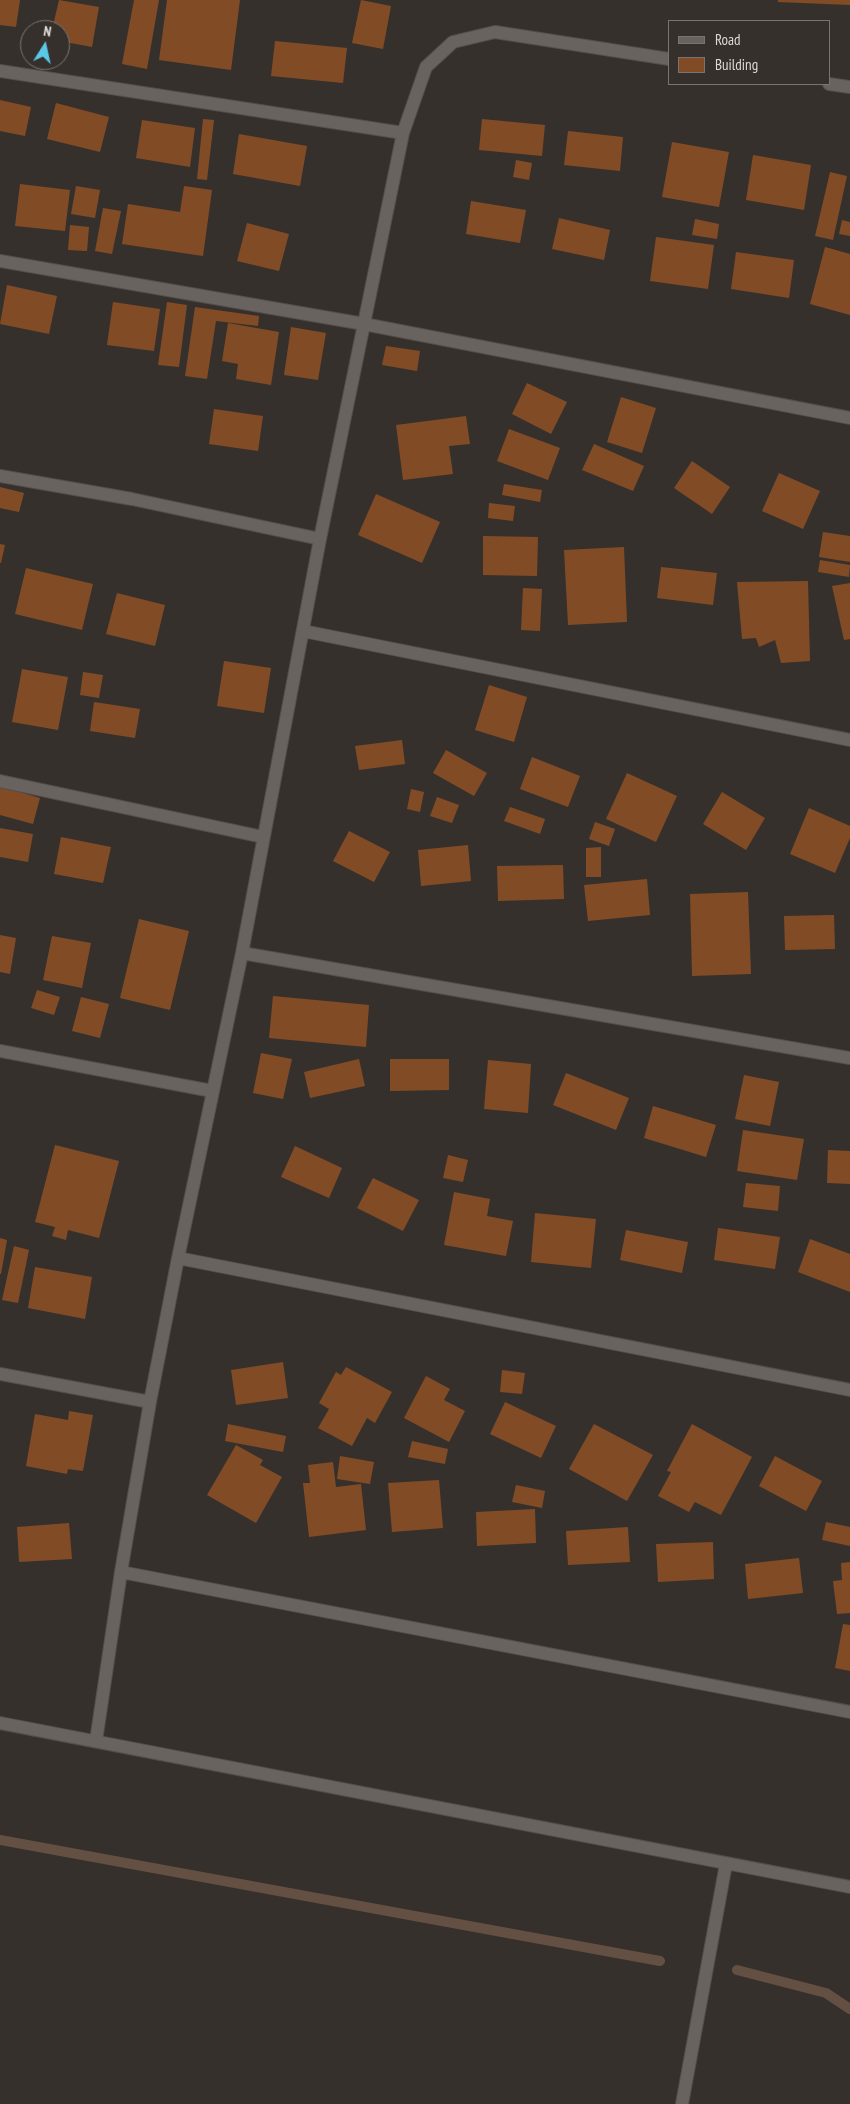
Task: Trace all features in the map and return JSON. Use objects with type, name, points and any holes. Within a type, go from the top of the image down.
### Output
[{"type":"street","points":[[96,1741],[121,1572],[150,1402],[178,1258],[242,953],[320,539],[364,324],[404,133],[426,67],[453,42],[495,32],[668,59]]},
{"type":"street","points":[[0,71],[404,133]]},
{"type":"street","points":[[830,84],[850,87]]},
{"type":"street","points":[[0,261],[364,324],[850,418]]},
{"type":"street","points":[[0,476],[132,499],[320,539]]},
{"type":"street","points":[[303,631],[850,740]]},
{"type":"street","points":[[0,781],[263,838]]},
{"type":"street","points":[[242,953],[850,1058]]},
{"type":"street","points":[[0,1051],[212,1091]]},
{"type":"street","points":[[178,1258],[850,1390]]},
{"type":"street","points":[[0,1374],[150,1402]]},
{"type":"street","points":[[121,1572],[850,1712]]},
{"type":"street","points":[[0,1723],[850,1887]]},
{"type":"street","points":[[682,2104],[726,1864]]},
{"type":"building","points":[[0,0],[20,0],[16,27],[0,25]]},
{"type":"building","points":[[59,0],[99,7],[92,47],[70,43],[70,20],[54,20]]},
{"type":"building","points":[[134,0],[159,0],[147,69],[122,64]]},
{"type":"building","points":[[167,0],[240,0],[231,70],[159,60]]},
{"type":"building","points":[[361,0],[391,6],[383,49],[352,43]]},
{"type":"building","points":[[778,0],[850,0],[850,5],[778,2]]},
{"type":"building","points":[[275,41],[347,48],[343,83],[271,76]]},
{"type":"building","points":[[0,100],[31,107],[25,136],[0,131]]},
{"type":"building","points":[[56,103],[109,117],[100,152],[47,139]]},
{"type":"building","points":[[203,119],[214,120],[207,180],[197,179]]},
{"type":"building","points":[[482,119],[545,125],[542,156],[479,150]]},
{"type":"building","points":[[142,120],[195,128],[190,167],[136,158]]},
{"type":"building","points":[[568,131],[623,137],[620,171],[564,165]]},
{"type":"building","points":[[239,134],[307,146],[300,186],[233,174]]},
{"type":"building","points":[[672,142],[729,152],[719,207],[662,197]]},
{"type":"building","points":[[753,155],[811,165],[804,210],[746,200]]},
{"type":"building","points":[[516,160],[532,163],[529,180],[513,177]]},
{"type":"building","points":[[830,172],[847,176],[833,240],[815,236]]},
{"type":"building","points":[[20,184],[70,190],[65,231],[15,226]]},
{"type":"building","points":[[76,186],[100,190],[95,218],[71,214]]},
{"type":"building","points":[[184,186],[212,190],[203,256],[122,244],[128,204],[180,212]]},
{"type":"building","points":[[471,201],[526,210],[520,243],[466,234]]},
{"type":"building","points":[[103,208],[121,211],[112,254],[95,251]]},
{"type":"building","points":[[559,218],[610,230],[604,260],[552,249]]},
{"type":"building","points":[[695,219],[719,224],[717,239],[692,235]]},
{"type":"building","points":[[842,220],[850,222],[850,236],[839,234]]},
{"type":"building","points":[[247,223],[289,234],[279,271],[237,261]]},
{"type":"building","points":[[70,225],[89,227],[87,251],[68,250]]},
{"type":"building","points":[[656,237],[714,245],[708,289],[650,281]]},
{"type":"building","points":[[825,247],[850,254],[850,315],[810,304]]},
{"type":"building","points":[[736,252],[794,260],[789,298],[731,289]]},
{"type":"building","points":[[7,285],[57,296],[49,334],[0,324]]},
{"type":"building","points":[[113,302],[160,309],[154,351],[107,345]]},
{"type":"building","points":[[167,302],[187,305],[179,367],[158,365]]},
{"type":"building","points":[[195,307],[259,316],[258,326],[216,321],[207,379],[185,376]]},
{"type":"building","points":[[228,323],[279,332],[271,385],[236,379],[238,364],[222,361]]},
{"type":"building","points":[[291,327],[326,333],[318,380],[284,375]]},
{"type":"building","points":[[386,346],[420,351],[417,371],[382,365]]},
{"type":"building","points":[[527,383],[567,402],[551,434],[512,414]]},
{"type":"building","points":[[621,397],[656,408],[642,453],[607,442]]},
{"type":"building","points":[[214,409],[263,416],[258,451],[209,444]]},
{"type":"building","points":[[466,416],[470,444],[449,446],[453,474],[403,480],[396,425]]},
{"type":"building","points":[[509,429],[560,448],[548,480],[497,461]]},
{"type":"building","points":[[594,444],[644,466],[633,491],[582,470]]},
{"type":"building","points":[[692,461],[730,487],[712,514],[674,488]]},
{"type":"building","points":[[779,473],[820,491],[803,529],[762,511]]},
{"type":"building","points":[[504,484],[542,490],[540,502],[502,495]]},
{"type":"building","points":[[0,487],[24,493],[19,512],[0,508]]},
{"type":"building","points":[[376,494],[440,522],[422,563],[358,535]]},
{"type":"building","points":[[489,503],[515,506],[513,521],[488,518]]},
{"type":"building","points":[[823,532],[850,536],[850,562],[819,557]]},
{"type":"building","points":[[483,536],[538,537],[537,576],[483,575]]},
{"type":"building","points":[[0,544],[5,545],[1,563],[0,563]]},
{"type":"building","points":[[624,547],[627,622],[568,625],[564,550]]},
{"type":"building","points":[[820,560],[850,565],[849,577],[818,572]]},
{"type":"building","points":[[661,567],[717,573],[713,605],[657,598]]},
{"type":"building","points":[[26,568],[93,584],[82,630],[15,614]]},
{"type":"building","points":[[808,581],[810,661],[781,663],[775,640],[759,647],[756,638],[742,639],[737,582]]},
{"type":"building","points":[[850,583],[850,639],[844,640],[832,586]]},
{"type":"building","points":[[523,588],[542,589],[540,631],[521,630]]},
{"type":"building","points":[[117,593],[165,605],[155,646],[106,634]]},
{"type":"building","points":[[224,661],[271,668],[264,713],[217,706]]},
{"type":"building","points":[[22,669],[68,677],[58,730],[12,722]]},
{"type":"building","points":[[83,672],[103,675],[99,698],[80,695]]},
{"type":"building","points":[[489,685],[527,697],[514,742],[475,730]]},
{"type":"building","points":[[94,702],[140,709],[135,738],[90,731]]},
{"type":"building","points":[[402,740],[405,764],[359,770],[355,746]]},
{"type":"building","points":[[446,750],[487,773],[474,796],[433,773]]},
{"type":"building","points":[[532,757],[580,776],[568,807],[520,789]]},
{"type":"building","points":[[627,773],[677,796],[656,842],[606,819]]},
{"type":"building","points":[[0,786],[40,798],[33,824],[0,815]]},
{"type":"building","points":[[411,789],[424,792],[420,812],[407,809]]},
{"type":"building","points":[[722,792],[765,818],[746,850],[703,824]]},
{"type":"building","points":[[437,797],[459,805],[452,823],[430,816]]},
{"type":"building","points":[[510,807],[545,819],[540,834],[504,821]]},
{"type":"building","points":[[809,808],[850,826],[850,838],[835,873],[790,854]]},
{"type":"building","points":[[595,822],[615,829],[609,846],[589,839]]},
{"type":"building","points":[[0,828],[33,834],[28,862],[0,857]]},
{"type":"building","points":[[349,831],[390,852],[374,882],[333,861]]},
{"type":"building","points":[[61,837],[111,847],[103,883],[54,874]]},
{"type":"building","points":[[468,845],[471,881],[421,886],[418,850]]},
{"type":"building","points":[[601,847],[601,877],[586,877],[586,848]]},
{"type":"building","points":[[563,865],[564,899],[498,901],[497,866]]},
{"type":"building","points":[[647,879],[650,915],[588,921],[584,885]]},
{"type":"building","points":[[748,892],[751,974],[692,976],[690,894]]},
{"type":"building","points":[[834,915],[835,949],[785,950],[784,916]]},
{"type":"building","points":[[139,919],[189,931],[170,1010],[120,998]]},
{"type":"building","points":[[0,935],[16,938],[10,974],[0,972]]},
{"type":"building","points":[[52,936],[91,943],[82,988],[43,980]]},
{"type":"building","points":[[37,990],[60,997],[54,1015],[31,1008]]},
{"type":"building","points":[[273,996],[369,1005],[366,1047],[269,1038]]},
{"type":"building","points":[[81,997],[109,1004],[100,1038],[72,1031]]},
{"type":"building","points":[[261,1053],[292,1059],[283,1099],[253,1093]]},
{"type":"building","points":[[359,1059],[365,1086],[310,1098],[304,1072]]},
{"type":"building","points":[[390,1059],[449,1059],[449,1090],[390,1091]]},
{"type":"building","points":[[488,1060],[531,1064],[528,1113],[484,1109]]},
{"type":"building","points":[[566,1073],[629,1098],[616,1130],[553,1105]]},
{"type":"building","points":[[744,1075],[779,1082],[770,1126],[735,1119]]},
{"type":"building","points":[[653,1106],[716,1125],[706,1157],[644,1138]]},
{"type":"building","points":[[743,1130],[804,1139],[797,1180],[737,1171]]},
{"type":"building","points":[[55,1145],[119,1161],[99,1238],[68,1230],[66,1240],[52,1236],[55,1227],[35,1222]]},
{"type":"building","points":[[295,1146],[342,1168],[329,1198],[281,1177]]},
{"type":"building","points":[[828,1150],[850,1151],[850,1184],[827,1183]]},
{"type":"building","points":[[448,1155],[468,1160],[463,1182],[443,1178]]},
{"type":"building","points":[[373,1178],[419,1200],[403,1231],[357,1208]]},
{"type":"building","points":[[746,1183],[780,1186],[778,1211],[743,1207]]},
{"type":"building","points":[[454,1192],[490,1199],[487,1216],[513,1221],[506,1256],[444,1245]]},
{"type":"building","points":[[535,1213],[596,1219],[591,1268],[531,1262]]},
{"type":"building","points":[[718,1228],[780,1237],[775,1269],[714,1260]]},
{"type":"building","points":[[626,1230],[688,1242],[682,1273],[620,1260]]},
{"type":"building","points":[[0,1238],[7,1240],[1,1274],[0,1274]]},
{"type":"building","points":[[810,1239],[850,1254],[850,1292],[798,1272]]},
{"type":"building","points":[[14,1246],[29,1250],[18,1303],[2,1300]]},
{"type":"building","points":[[35,1267],[92,1277],[85,1319],[28,1308]]},
{"type":"building","points":[[283,1362],[288,1398],[236,1405],[231,1370]]},
{"type":"building","points":[[346,1367],[392,1392],[375,1423],[367,1418],[352,1446],[318,1428],[329,1409],[319,1403],[336,1372],[341,1375]]},
{"type":"building","points":[[502,1370],[525,1373],[522,1394],[500,1392]]},
{"type":"building","points":[[426,1376],[450,1389],[444,1400],[465,1411],[449,1442],[404,1418]]},
{"type":"building","points":[[505,1402],[556,1426],[541,1458],[490,1434]]},
{"type":"building","points":[[69,1411],[93,1415],[83,1471],[68,1469],[67,1474],[26,1466],[35,1414],[68,1420]]},
{"type":"building","points":[[228,1424],[286,1436],[283,1452],[225,1441]]},
{"type":"building","points":[[594,1424],[653,1455],[627,1501],[569,1469]]},
{"type":"building","points":[[692,1424],[752,1457],[721,1515],[695,1502],[689,1512],[658,1496],[671,1472],[667,1471]]},
{"type":"building","points":[[412,1441],[448,1449],[445,1464],[408,1457]]},
{"type":"building","points":[[236,1445],[263,1460],[260,1465],[282,1477],[256,1523],[207,1495]]},
{"type":"building","points":[[340,1456],[374,1462],[370,1484],[337,1479]]},
{"type":"building","points":[[775,1456],[822,1481],[806,1511],[759,1486]]},
{"type":"building","points":[[333,1462],[336,1487],[361,1484],[366,1530],[309,1537],[303,1483],[310,1483],[308,1465]]},
{"type":"building","points":[[439,1480],[443,1528],[392,1532],[388,1483]]},
{"type":"building","points":[[516,1485],[545,1491],[542,1508],[512,1502]]},
{"type":"building","points":[[535,1509],[536,1543],[477,1546],[476,1512]]},
{"type":"building","points":[[826,1522],[850,1527],[850,1546],[822,1540]]},
{"type":"building","points":[[69,1523],[72,1559],[19,1562],[17,1527]]},
{"type":"building","points":[[628,1527],[630,1562],[568,1565],[566,1531]]},
{"type":"building","points":[[713,1542],[714,1579],[658,1582],[656,1544]]},
{"type":"building","points":[[799,1558],[803,1593],[748,1599],[745,1564]]},
{"type":"building","points":[[850,1562],[850,1613],[837,1614],[833,1581],[842,1580],[841,1563]]},
{"type":"building","points":[[843,1624],[850,1625],[850,1671],[835,1668]]},
{"type":"waterway","points":[[0,1840],[660,1961]]},
{"type":"waterway","points":[[737,1970],[826,1993],[850,2009]]}]
